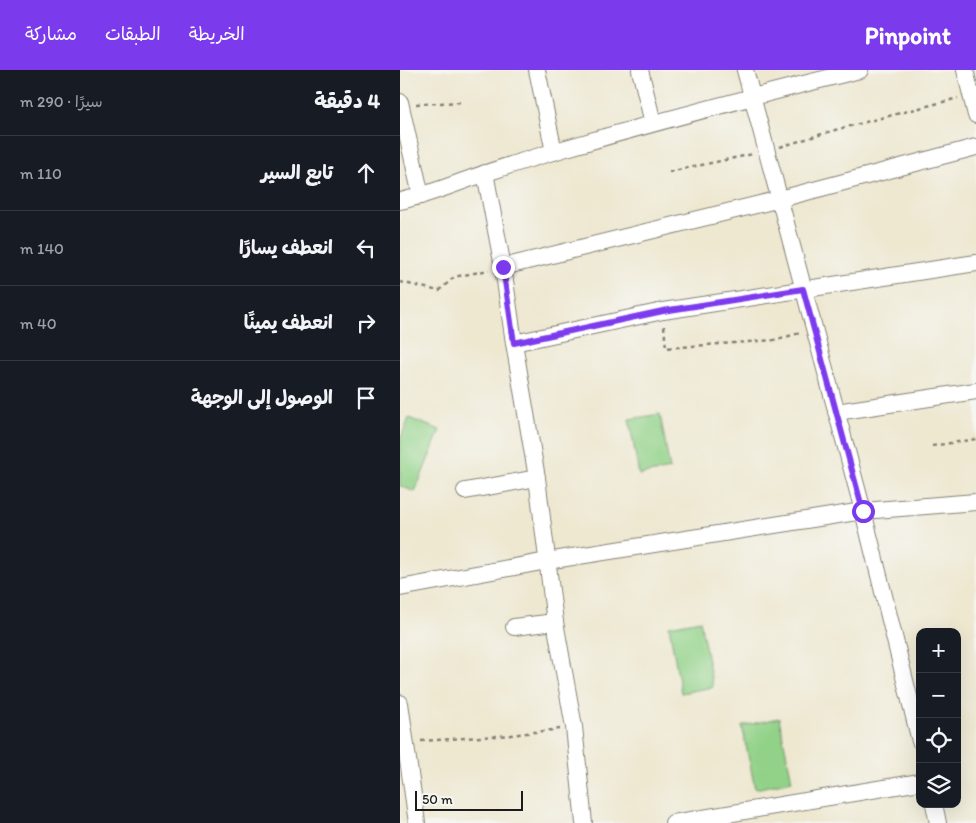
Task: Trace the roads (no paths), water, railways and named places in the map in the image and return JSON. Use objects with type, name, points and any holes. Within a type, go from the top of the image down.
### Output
[{"type":"street","points":[[537,70],[554,152]]},
{"type":"street","points":[[640,70],[653,123]]},
{"type":"street","points":[[745,70],[863,511],[916,725]]},
{"type":"street","points":[[400,201],[421,196],[485,173],[653,123],[860,70]]},
{"type":"street","points":[[965,70],[976,115]]},
{"type":"street","points":[[400,103],[421,196]]},
{"type":"street","points":[[503,267],[780,199],[976,147]]},
{"type":"street","points":[[485,173],[503,267],[537,478],[555,622],[574,727],[584,823]]},
{"type":"street","points":[[514,343],[663,311],[976,262]]},
{"type":"street","points":[[836,412],[976,392]]},
{"type":"street","points":[[465,491],[537,478]]},
{"type":"street","points":[[400,588],[547,561],[863,511],[976,502]]},
{"type":"street","points":[[514,627],[555,622]]},
{"type":"street","points":[[400,703],[403,742],[417,823]]},
{"type":"street","points":[[673,823],[916,783]]},
{"type":"street","points":[[935,808],[938,823]]}]
